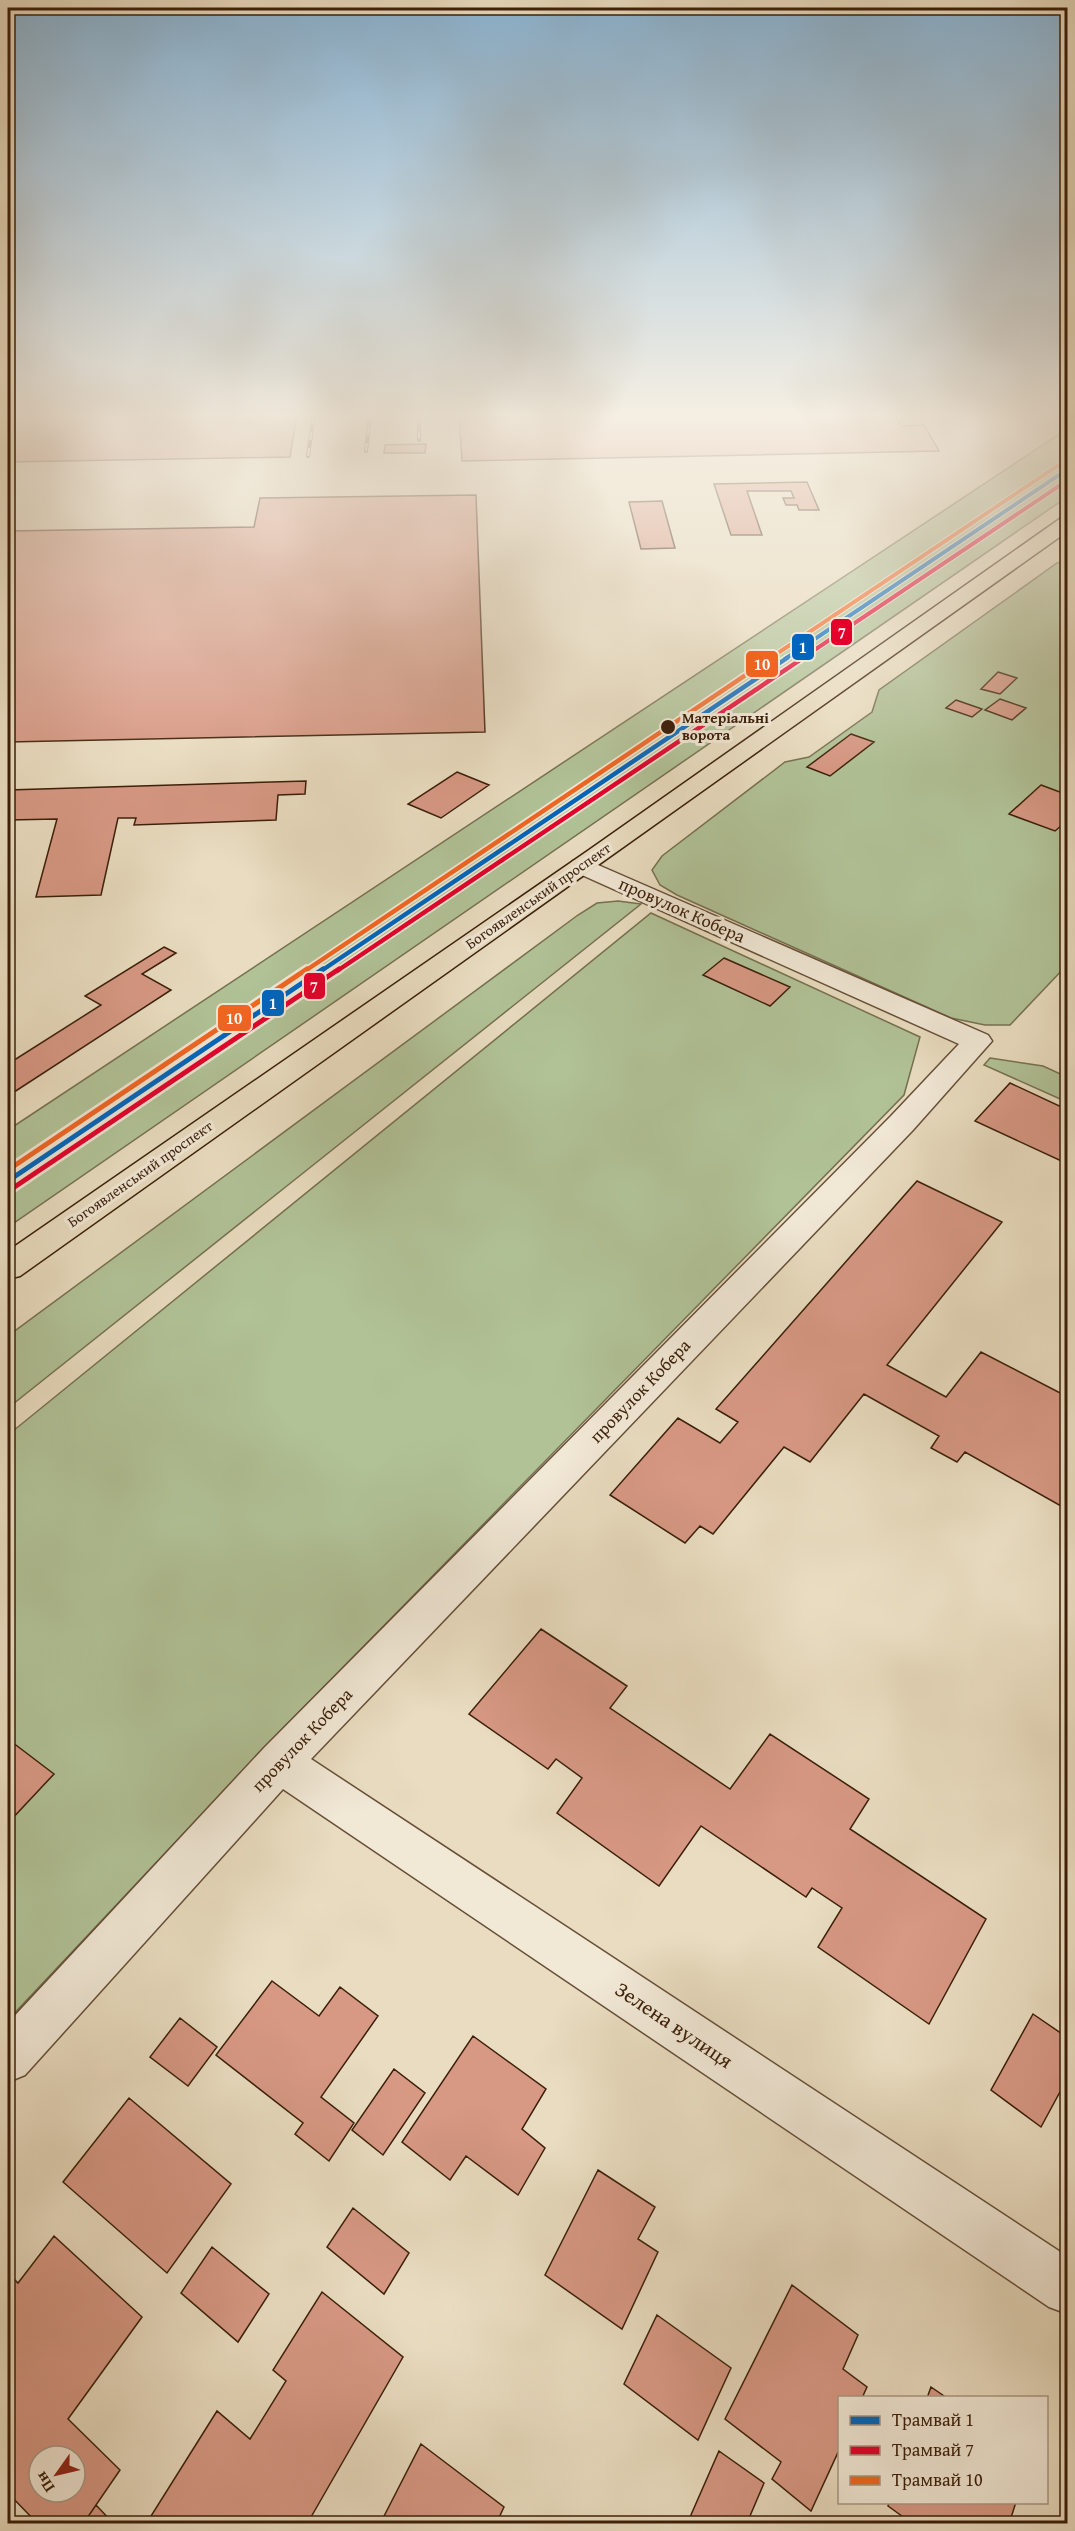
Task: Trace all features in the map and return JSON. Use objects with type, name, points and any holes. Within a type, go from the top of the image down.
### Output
[{"type":"main road","name":"Богоявленський проспект","points":[[8,1267],[582,866],[1052,533]]},
{"type":"street","name":"провулок Кобера","points":[[8,2058],[279,1762],[902,1123],[978,1041],[582,866]]},
{"type":"street","name":"Зелена вулиця","points":[[279,1762],[1068,2288]]},
{"type":"green space","points":[[910,533],[1015,533],[8,1227],[8,1130]]},
{"type":"green space","points":[[1067,561],[1067,965],[1010,1025],[985,1025],[951,1018],[677,895],[660,885],[652,870],[662,856],[785,762],[809,757],[872,712],[879,690],[1057,563]]},
{"type":"green space","points":[[618,901],[641,904],[8,1408],[8,1336],[578,915],[597,903]]},
{"type":"green space","points":[[651,913],[920,1037],[904,1095],[264,1748],[8,2020],[8,1435]]},
{"type":"green space","points":[[990,1058],[1043,1066],[1067,1077],[1067,1102],[984,1065]]},
{"type":"building","points":[[8,533],[477,533],[485,732],[8,742]]},
{"type":"building","points":[[637,533],[671,533],[675,548],[641,549]]},
{"type":"building","points":[[730,533],[761,533],[762,535],[731,535]]},
{"type":"building","points":[[998,672],[1017,678],[1000,694],[981,689]]},
{"type":"building","points":[[1000,699],[1026,708],[1012,720],[985,710]]},
{"type":"building","points":[[956,700],[982,709],[972,717],[946,708]]},
{"type":"building","points":[[851,734],[874,742],[830,776],[807,767]]},
{"type":"building","points":[[457,772],[489,785],[441,818],[408,804]]},
{"type":"building","points":[[306,781],[305,794],[278,795],[276,820],[134,825],[136,818],[118,818],[101,895],[36,897],[57,819],[8,820],[8,790]]},
{"type":"building","points":[[1041,785],[1068,795],[1068,820],[1055,831],[1009,814]]},
{"type":"building","points":[[164,947],[176,953],[142,974],[171,990],[8,1096],[8,1064],[101,1005],[85,996]]},
{"type":"building","points":[[724,958],[790,987],[770,1006],[703,975]]},
{"type":"building","points":[[1010,1083],[1068,1110],[1068,1164],[975,1121]]},
{"type":"building","points":[[917,1181],[1002,1222],[887,1365],[946,1397],[981,1352],[1068,1397],[1068,1497],[1061,1506],[965,1452],[957,1462],[931,1448],[939,1436],[864,1394],[810,1462],[784,1447],[713,1534],[700,1526],[685,1543],[610,1495],[678,1418],[720,1443],[738,1422],[716,1409]]},
{"type":"building","points":[[541,1629],[627,1686],[610,1708],[730,1789],[770,1734],[869,1799],[850,1829],[986,1919],[929,2024],[818,1947],[842,1908],[812,1888],[806,1897],[701,1826],[659,1886],[557,1813],[582,1778],[556,1759],[548,1769],[469,1714]]},
{"type":"building","points":[[8,1739],[54,1774],[8,1823]]},
{"type":"building","points":[[272,1981],[319,2016],[340,1987],[378,2016],[321,2097],[354,2123],[329,2161],[295,2134],[303,2123],[216,2055]]},
{"type":"building","points":[[1033,2014],[1068,2038],[1068,2077],[1041,2127],[991,2090]]},
{"type":"building","points":[[180,2018],[217,2047],[188,2086],[150,2057]]},
{"type":"building","points":[[473,2036],[546,2089],[522,2129],[545,2148],[518,2195],[466,2156],[450,2180],[402,2142]]},
{"type":"building","points":[[394,2069],[425,2093],[383,2155],[352,2130]]},
{"type":"building","points":[[129,2098],[231,2184],[167,2273],[63,2182]]},
{"type":"building","points":[[598,2170],[655,2207],[638,2239],[658,2252],[622,2329],[545,2275]]},
{"type":"building","points":[[353,2208],[409,2253],[384,2294],[327,2247]]},
{"type":"building","points":[[54,2236],[142,2317],[68,2419],[120,2470],[83,2524],[38,2524],[8,2493],[8,2466],[13,2458],[8,2453],[8,2273],[18,2283]]},
{"type":"building","points":[[212,2247],[269,2294],[238,2342],[181,2293]]},
{"type":"building","points":[[792,2285],[858,2335],[843,2369],[867,2387],[863,2396],[838,2396],[838,2452],[811,2511],[772,2479],[781,2462],[725,2419]]},
{"type":"building","points":[[322,2292],[403,2357],[307,2524],[146,2524],[217,2411],[250,2439],[286,2381],[273,2370]]},
{"type":"building","points":[[657,2315],[731,2368],[698,2440],[624,2384]]},
{"type":"building","points":[[931,2387],[944,2396],[928,2396]]},
{"type":"building","points":[[421,2444],[504,2507],[496,2524],[380,2524]]},
{"type":"building","points":[[719,2451],[764,2483],[750,2516],[761,2524],[687,2524]]},
{"type":"building","points":[[888,2504],[1015,2504],[1009,2524],[913,2524],[888,2506]]},
{"type":"building","points":[[96,2505],[114,2524],[83,2524]]},
{"type":"tram line","name":"10","points":[[8,1170],[957,533]]},
{"type":"tram line","name":"1","points":[[8,1181],[973,533]]},
{"type":"tram line","name":"7","points":[[13,1188],[989,533]]},
{"type":"place","name":"Матеріальні ворота","points":[[668,727]]}]
